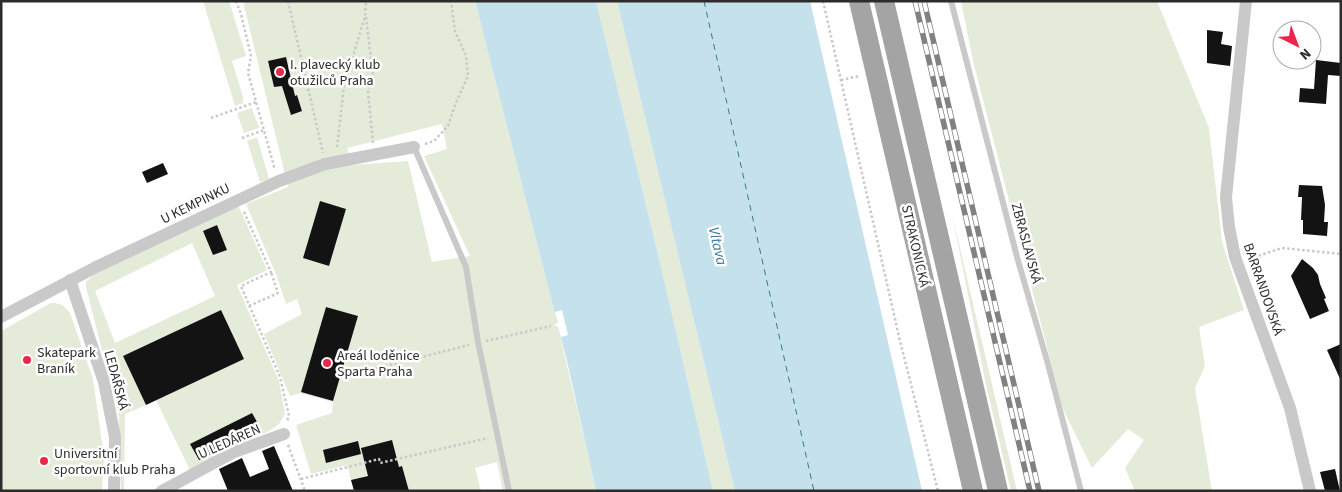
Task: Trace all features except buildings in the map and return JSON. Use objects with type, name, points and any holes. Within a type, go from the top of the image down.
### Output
[{"type":"main road","name":"STRAKONICKÁ","points":[[859,1],[973,491]]},
{"type":"main road","name":"STRAKONICKÁ","points":[[884,1],[998,491]]},
{"type":"street","name":"BARRANDOVSKÁ","points":[[1246,1],[1226,197],[1229,226],[1235,257],[1290,408],[1310,491]]},
{"type":"street","name":"U KEMPINKU","points":[[1,317],[70,280],[279,181],[330,163],[414,147]]},
{"type":"street","name":"LEDAŘSKÁ","points":[[70,280],[104,382],[115,437],[114,491]]},
{"type":"street","name":"U LEDÁREN","points":[[162,491],[234,452],[284,434]]},
{"type":"lane","name":"ZBRASLAVSKÁ","points":[[951,1],[1017,257],[1048,364],[1081,491]]},
{"type":"lane","points":[[414,147],[466,267],[478,342],[509,491]]},
{"type":"path","points":[[236,1],[251,56],[248,73],[279,181]]},
{"type":"path","points":[[288,1],[330,163]]},
{"type":"path","points":[[366,1],[365,16],[373,75],[368,92],[374,154]]},
{"type":"path","points":[[414,147],[434,141],[448,126],[468,76],[466,56],[455,31],[451,1]]},
{"type":"path","points":[[823,1],[900,341],[938,491]]},
{"type":"path","points":[[330,163],[344,86],[365,16]]},
{"type":"path","points":[[211,118],[256,102]]},
{"type":"path","points":[[242,138],[264,130]]},
{"type":"path","points":[[238,199],[278,292],[249,306]]},
{"type":"path","points":[[1250,259],[1282,248],[1341,254]]},
{"type":"path","points":[[271,272],[241,286],[280,377],[289,416],[284,434],[305,491]]},
{"type":"path","points":[[351,375],[386,364],[551,326]]},
{"type":"path","points":[[301,480],[379,459],[380,463],[497,436]]},
{"type":"green space","points":[[203,1],[229,1],[246,56],[232,61],[243,97],[243,103],[235,106]]},
{"type":"green space","points":[[243,1],[475,1],[558,326],[596,491],[503,491],[497,462],[475,468],[481,491],[409,491],[402,466],[351,480],[347,465],[311,474],[296,425],[332,413],[333,402],[300,393],[290,396],[264,334],[302,314],[297,299],[286,304],[276,274],[246,204],[288,187]],"holes":[[[286,57],[292,83],[274,87],[268,62]],[[297,95],[302,111],[291,115],[286,99]],[[442,124],[447,149],[424,156],[470,256],[432,262],[408,161],[352,165],[347,148]],[[320,202],[346,209],[329,266],[303,258]],[[326,307],[358,316],[333,401],[301,392]]]},
{"type":"green space","points":[[596,1],[617,1],[735,491],[713,491],[658,254]]},
{"type":"green space","points":[[961,1],[1157,1],[1209,128],[1222,242],[1244,310],[1199,327],[1205,366],[1195,388],[1212,491],[1135,491],[1125,468],[1144,440],[1128,429],[1092,468],[1063,409],[974,65]]},
{"type":"green space","points":[[252,108],[259,128],[244,133],[237,113]]},
{"type":"green space","points":[[257,137],[269,179],[260,182],[247,141]]},
{"type":"green space","points":[[238,205],[267,270],[237,285],[279,381],[285,414],[279,424],[267,432],[200,465],[191,473],[155,491],[150,491],[190,470],[156,400],[244,359],[221,310],[123,356],[146,405],[125,414],[124,491],[121,491],[119,417],[86,287],[86,282],[93,275]],"holes":[[[217,225],[227,250],[213,255],[203,231]],[[192,243],[215,296],[115,343],[95,291]],[[252,413],[260,429],[198,460],[191,444]]]},
{"type":"green space","points":[[952,214],[1017,491],[1011,491],[985,380]]},
{"type":"green space","points":[[51,303],[62,305],[70,313],[93,379],[104,457],[102,491],[1,491],[1,331]]},
{"type":"water","points":[[475,1],[596,1],[658,254],[713,491],[596,491],[567,361]]},
{"type":"water","name":"Vltava","points":[[617,1],[810,1],[922,491],[735,491]]},
{"type":"pier","points":[[562,310],[568,335],[561,337],[558,326],[555,326],[558,323],[555,312]]},
{"type":"ferry route","points":[[704,1],[814,491]]},
{"type":"railway","points":[[915,1],[1030,491]]},
{"type":"railway","points":[[924,1],[1039,491]]},
{"type":"place","name":"I. plavecký klub otužilců Praha","points":[[280,72]]},
{"type":"place","name":"Skatepark Braník","points":[[27,360]]},
{"type":"place","name":"Areál loděnice Sparta Praha","points":[[327,363]]},
{"type":"place","name":"Universitní sportovní klub Praha","points":[[44,461]]}]
